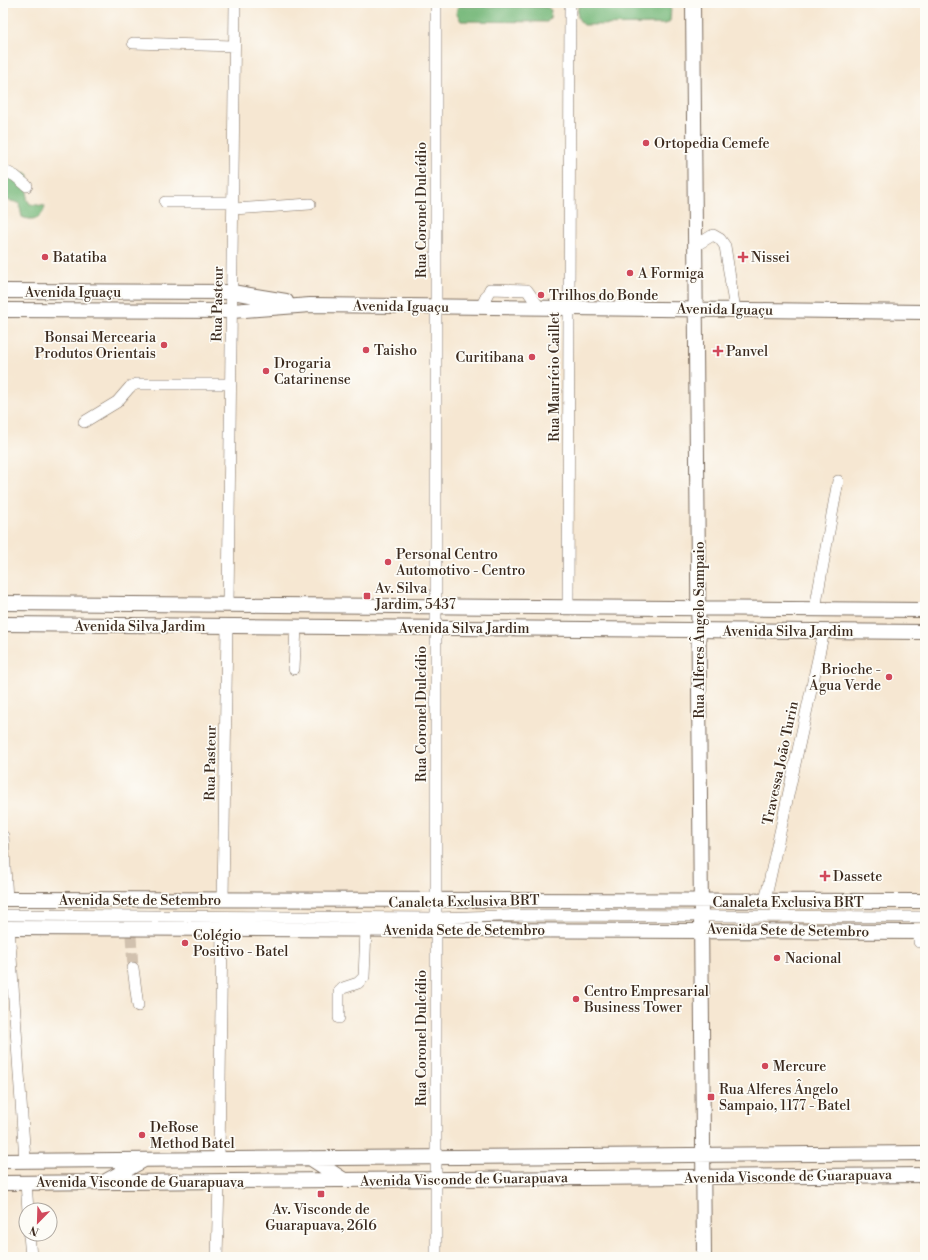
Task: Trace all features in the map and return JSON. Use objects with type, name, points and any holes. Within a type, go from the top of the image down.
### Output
[{"type":"main road","name":"Rua Alferes Ângelo Sampaio","points":[[693,3],[704,1257]]},
{"type":"main road","name":"Avenida Iguaçu","points":[[3,291],[232,292],[310,305]]},
{"type":"main road","name":"Avenida Iguaçu","points":[[3,310],[232,311],[310,305],[925,312]]},
{"type":"main road","name":"Avenida Silva Jardim","points":[[3,603],[815,609],[923,613]]},
{"type":"main road","points":[[64,604],[81,625]]},
{"type":"main road","points":[[517,629],[545,607]]},
{"type":"main road","name":"Avenida Silva Jardim","points":[[3,624],[925,632]]},
{"type":"main road","name":"Avenida Sete de Setembro","points":[[5,899],[925,901]]},
{"type":"main road","name":"Avenida Sete de Setembro","points":[[5,924],[131,932],[222,928],[366,930],[436,924],[701,923],[921,935]]},
{"type":"main road","name":"Avenida Visconde de Guarapuava","points":[[3,1161],[925,1153]]},
{"type":"main road","points":[[592,1178],[610,1156]]},
{"type":"main road","points":[[310,1158],[344,1180]]},
{"type":"main road","points":[[104,1182],[145,1160]]},
{"type":"main road","name":"Avenida Visconde de Guarapuava","points":[[3,1183],[925,1175]]},
{"type":"street","name":"Rua Pasteur","points":[[228,605],[235,3]]},
{"type":"street","name":"Rua Coronel Dulcídio","points":[[436,3],[436,1257]]},
{"type":"street","name":"Rua Maurício Caillet","points":[[568,607],[570,3]]},
{"type":"street","points":[[133,43],[234,46]]},
{"type":"street","points":[[3,170],[15,176],[26,186]]},
{"type":"street","points":[[165,202],[233,206],[310,204]]},
{"type":"street","points":[[695,246],[713,236],[720,239],[724,246],[735,310]]},
{"type":"street","points":[[84,422],[117,402],[130,387],[136,384],[231,384]]},
{"type":"street","points":[[815,609],[838,481]]},
{"type":"street","name":"Rua Pasteur","points":[[223,900],[227,626]]},
{"type":"street","points":[[294,669],[296,627]]},
{"type":"street","name":"Travessa João Turin","points":[[764,901],[824,631]]},
{"type":"street","points":[[3,836],[5,899]]},
{"type":"street","name":"Canaleta Exclusiva BRT","points":[[701,923],[925,917]]},
{"type":"street","points":[[5,924],[24,1160]]},
{"type":"street","name":"Canaleta Exclusiva BRT","points":[[5,924],[436,924]]},
{"type":"street","points":[[219,1159],[222,928]]},
{"type":"street","points":[[339,1018],[339,992],[343,988],[353,985],[364,977],[366,930]]},
{"type":"street","points":[[133,968],[138,1006]]},
{"type":"street","points":[[218,1257],[219,1182]]},
{"type":"street","points":[[26,1183],[27,1202]]},
{"type":"street","points":[[30,1242],[31,1257]]},
{"type":"green space","points":[[666,4],[671,7],[670,21],[665,24],[584,25],[580,21],[578,15],[578,7],[584,5]]},
{"type":"green space","points":[[458,6],[547,7],[551,10],[550,19],[547,22],[461,21],[456,13]]},
{"type":"green space","points":[[11,171],[26,173],[29,175],[27,199],[30,204],[45,206],[40,216],[37,218],[30,219],[22,217],[19,203],[3,199],[3,173]]},
{"type":"tunnel","points":[[131,936],[133,968]]},
{"type":"place","name":"Ortopedia Cemefe","points":[[646,143]]},
{"type":"place","name":"Batatiba","points":[[45,257]]},
{"type":"place","name":"Nissei","points":[[743,257]]},
{"type":"place","name":"A Formiga","points":[[630,273]]},
{"type":"place","name":"Trilhos do Bonde","points":[[541,295]]},
{"type":"place","name":"Bonsai Mercearia Produtos Orientais","points":[[164,345]]},
{"type":"place","name":"Taisho","points":[[366,350]]},
{"type":"place","name":"Panvel","points":[[718,351]]},
{"type":"place","name":"Curitibana","points":[[532,357]]},
{"type":"place","name":"Drogaria Catarinense","points":[[266,371]]},
{"type":"place","name":"Personal Centro Automotivo - Centro","points":[[388,562]]},
{"type":"place","name":"Av. Silva Jardim, 5437","points":[[367,596]]},
{"type":"place","name":"Brioche - Água Verde","points":[[889,677]]},
{"type":"place","name":"Dassete","points":[[825,876]]},
{"type":"place","name":"Colégio Positivo - Batel","points":[[185,943]]},
{"type":"place","name":"Nacional","points":[[777,958]]},
{"type":"place","name":"Centro Empresarial Business Tower","points":[[576,999]]},
{"type":"place","name":"Mercure","points":[[765,1066]]},
{"type":"place","name":"Rua Alferes Ângelo Sampaio, 1177 - Batel","points":[[711,1097]]},
{"type":"place","name":"DeRose Method Batel","points":[[142,1135]]},
{"type":"place","name":"Av. Visconde de Guarapuava, 2616","points":[[321,1194]]}]
